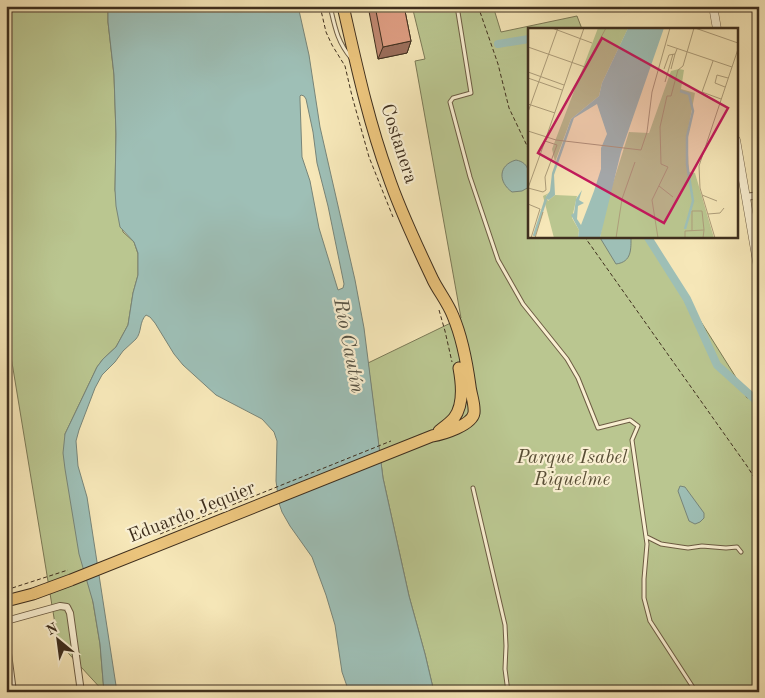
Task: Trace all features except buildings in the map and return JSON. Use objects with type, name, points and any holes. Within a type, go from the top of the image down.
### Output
[{"type":"highway","name":"Costanera","points":[[343,6],[356,65],[374,132],[389,178],[405,218],[453,317],[463,350],[474,403],[474,414],[463,425],[439,435],[388,448]]},
{"type":"highway","name":"Costanera","points":[[432,436],[447,426],[454,418],[458,410],[462,388],[454,347],[437,287]]},
{"type":"highway","name":"Eduardo Jequier","points":[[6,601],[33,594],[72,574],[388,448]]},
{"type":"street","points":[[713,6],[716,28]]},
{"type":"street","points":[[738,152],[759,273]]},
{"type":"street","points":[[746,198],[759,196]]},
{"type":"street","points":[[6,621],[60,606],[67,608],[70,613],[81,692]]},
{"type":"street","points":[[6,638],[13,692]]},
{"type":"lane","points":[[330,6],[334,26],[343,49],[356,65]]},
{"type":"lane","points":[[457,6],[471,93],[453,98],[450,102],[470,177],[498,260],[523,304],[567,359],[578,378],[598,428],[630,420],[638,426],[632,440],[648,544],[644,598],[650,621],[696,692]]},
{"type":"lane","points":[[6,124],[8,145],[6,158]]},
{"type":"lane","points":[[474,488],[505,625],[505,669],[508,692]]},
{"type":"lane","points":[[646,537],[661,544],[688,548],[702,546],[737,547],[741,552]]},
{"type":"path","points":[[478,6],[498,64],[509,108],[528,148]]},
{"type":"path","points":[[585,238],[759,484]]},
{"type":"path","points":[[155,536],[388,448]]},
{"type":"path","points":[[6,590],[72,574]]},
{"type":"green space","points":[[6,6],[108,6],[114,75],[115,190],[123,232],[134,242],[138,254],[138,275],[128,325],[116,347],[97,367],[65,434],[100,644],[104,692],[58,642],[6,326]]},
{"type":"green space","name":"Parque Isabel Riquelme","points":[[412,6],[493,6],[501,32],[577,16],[582,28],[528,28],[528,238],[648,238],[747,398],[759,394],[759,692],[434,692],[409,596],[383,478],[368,363],[461,318],[415,61],[425,59]]},
{"type":"water","name":"Río Cautín","points":[[108,6],[298,6],[309,55],[320,127],[364,328],[383,478],[409,596],[434,692],[349,692],[342,672],[335,625],[312,557],[290,526],[279,503],[276,481],[277,441],[274,432],[262,419],[216,395],[183,365],[155,323],[146,315],[136,339],[102,375],[95,388],[76,441],[78,466],[87,497],[117,692],[104,692],[100,644],[93,602],[79,554],[63,453],[65,434],[97,367],[116,347],[128,325],[138,275],[138,253],[134,242],[120,227],[116,206],[114,75]],"holes":[[[300,96],[304,96],[344,284],[343,288],[338,290],[319,228],[310,181],[302,157]]]},
{"type":"water","points":[[516,160],[527,167],[528,188],[522,191],[512,192],[507,188],[502,179],[503,170],[510,162]]},
{"type":"water","points":[[600,238],[631,238],[628,258],[616,264]]},
{"type":"water","points":[[680,486],[685,487],[704,513],[704,518],[700,522],[695,524],[689,521],[678,491]]},
{"type":"waterway","points":[[498,44],[528,39]]},
{"type":"waterway","points":[[648,238],[687,299],[717,365],[759,403]]}]
